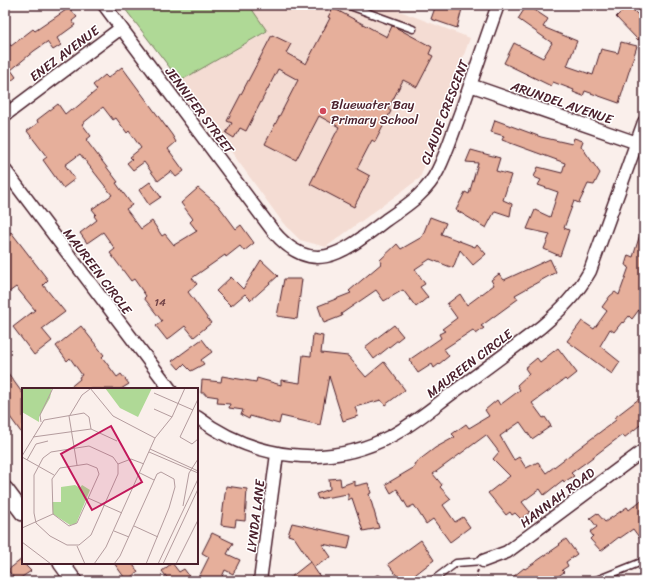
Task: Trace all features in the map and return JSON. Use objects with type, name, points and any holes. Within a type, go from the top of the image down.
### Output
[{"type":"street","name":"JENNIFER STREET","points":[[104,5],[273,231]]},
{"type":"street","name":"CLAUDE CRESCENT","points":[[273,231],[282,242],[293,251],[314,257],[329,256],[351,247],[418,197],[429,185],[438,171],[498,5]]},
{"type":"street","name":"ENEZ AVENUE","points":[[5,115],[121,28]]},
{"type":"street","name":"ARUNDEL AVENUE","points":[[470,85],[640,144]]},
{"type":"street","name":"MAUREEN CIRCLE","points":[[198,417],[236,441],[277,454],[317,456],[362,448],[390,436],[421,417],[561,311],[579,290],[590,271],[640,144],[644,122]]},
{"type":"street","name":"MAUREEN CIRCLE","points":[[5,170],[169,388]]},
{"type":"street","name":"HANNAH ROAD","points":[[483,561],[507,552],[644,450]]},
{"type":"street","name":"LYNDA LANE","points":[[260,581],[277,454]]},
{"type":"street","points":[[5,489],[22,512]]},
{"type":"street","points":[[62,564],[74,581]]},
{"type":"lane","points":[[347,5],[413,29]]},
{"type":"lane","points":[[432,581],[456,563],[483,561]]},
{"type":"lane","points":[[594,581],[644,561]]},
{"type":"shaded area","name":"Bluewater Bay Primary School","points":[[249,5],[384,5],[470,38],[420,178],[326,247],[300,240],[283,223],[180,81],[267,32]]},
{"type":"green space","points":[[122,5],[249,5],[267,31],[180,81]]},
{"type":"building","points":[[436,5],[463,5],[457,28],[431,19]]},
{"type":"building","points":[[527,5],[548,19],[543,27],[577,41],[567,66],[593,75],[601,49],[618,53],[621,42],[637,46],[619,103],[585,91],[583,96],[573,92],[574,90],[553,82],[551,86],[504,63],[514,43],[543,58],[552,43],[518,19]]},
{"type":"building","points":[[628,5],[644,21],[644,34],[638,40],[616,17]]},
{"type":"building","points":[[69,8],[77,17],[72,21],[75,25],[57,38],[61,45],[53,50],[47,42],[34,51],[11,70],[16,77],[5,86],[5,38],[11,46],[33,29],[35,31]]},
{"type":"building","points":[[333,8],[387,37],[392,26],[395,27],[432,47],[429,54],[433,56],[417,87],[403,80],[388,109],[391,111],[375,142],[372,140],[357,169],[370,176],[354,207],[310,184],[339,127],[319,116],[296,160],[265,144],[298,80],[278,69],[246,131],[240,128],[234,138],[226,133],[232,123],[227,121],[272,35],[291,44],[286,53],[306,64],[330,18],[328,17]]},
{"type":"building","points":[[122,67],[172,135],[176,142],[168,149],[184,171],[176,177],[171,171],[158,181],[144,162],[133,170],[127,163],[132,159],[130,157],[141,148],[129,131],[127,133],[116,118],[113,120],[103,107],[82,124],[91,136],[86,140],[118,182],[116,183],[132,205],[126,209],[141,229],[152,221],[162,236],[165,234],[174,245],[197,231],[190,222],[193,219],[181,203],[198,188],[218,205],[236,229],[241,225],[254,243],[244,251],[240,246],[226,257],[225,255],[192,278],[197,284],[188,292],[211,323],[194,337],[185,326],[167,340],[156,326],[162,321],[144,298],[146,296],[134,279],[131,281],[110,253],[115,249],[103,232],[87,243],[80,233],[97,220],[94,216],[96,214],[92,209],[112,195],[80,154],[65,165],[75,179],[63,188],[43,160],[47,157],[27,131],[38,123],[37,120],[58,104],[65,114],[71,109],[72,111],[97,90],[93,85],[105,75],[108,78]]},
{"type":"building","points":[[495,120],[541,137],[572,144],[574,138],[583,141],[581,146],[600,173],[594,185],[588,184],[579,203],[574,201],[564,228],[569,230],[560,256],[544,249],[550,234],[527,229],[535,210],[550,217],[558,192],[538,185],[541,180],[534,177],[538,167],[562,173],[565,163],[502,140],[504,136],[491,132]]},
{"type":"building","points":[[471,150],[500,158],[496,171],[511,175],[503,200],[512,204],[510,216],[495,211],[486,228],[456,210],[465,192],[469,194],[478,163],[466,162]]},
{"type":"building","points":[[150,182],[161,197],[149,205],[139,190]]},
{"type":"building","points":[[430,217],[446,223],[441,234],[475,247],[477,244],[486,254],[473,265],[460,250],[453,268],[430,259],[415,269],[425,284],[420,287],[428,297],[416,307],[403,290],[384,301],[376,290],[341,314],[342,316],[324,323],[318,306],[351,293],[349,291],[382,263],[380,260],[397,244],[401,249],[422,237]]},
{"type":"building","points":[[642,228],[644,229],[644,303],[632,319],[629,316],[614,332],[610,329],[600,346],[620,362],[612,374],[567,341],[582,321],[594,329],[607,311],[602,307],[610,296],[615,292],[619,295],[629,267],[625,265],[628,255],[633,257]]},
{"type":"building","points":[[11,232],[48,280],[43,285],[65,312],[42,329],[52,341],[34,355],[13,327],[35,310],[16,287],[5,295],[5,236]]},
{"type":"building","points":[[550,259],[556,272],[515,295],[518,299],[481,326],[484,328],[476,334],[473,330],[444,349],[449,356],[434,368],[432,364],[418,373],[409,360],[441,338],[439,334],[445,331],[442,329],[457,318],[447,304],[460,294],[467,305],[494,285],[491,280],[499,274],[504,280]]},
{"type":"building","points":[[261,260],[278,276],[251,300],[245,294],[231,306],[216,291],[231,277],[243,289]]},
{"type":"building","points":[[284,279],[302,279],[297,319],[277,316]]},
{"type":"building","points":[[394,325],[403,336],[374,359],[365,347]]},
{"type":"building","points":[[81,326],[104,355],[102,357],[117,377],[121,374],[129,384],[123,388],[69,388],[80,379],[79,377],[82,375],[70,358],[67,361],[56,346]]},
{"type":"building","points":[[313,334],[323,336],[321,353],[348,356],[366,377],[384,362],[405,390],[385,405],[381,400],[355,407],[358,416],[343,421],[329,376],[320,425],[281,416],[279,424],[250,416],[249,419],[241,415],[243,410],[229,408],[230,404],[217,403],[218,397],[201,393],[202,380],[221,382],[222,376],[256,382],[257,378],[281,385],[281,380],[300,383],[303,355],[311,356]]},
{"type":"building","points":[[202,339],[212,352],[201,360],[204,364],[191,371],[184,364],[179,369],[172,361]]},
{"type":"building","points":[[558,348],[577,373],[567,381],[565,379],[532,403],[551,426],[532,439],[520,422],[500,436],[514,460],[519,457],[526,468],[538,462],[546,473],[616,420],[614,418],[644,395],[644,422],[624,438],[622,435],[571,473],[574,476],[564,482],[563,480],[544,495],[540,489],[522,502],[530,512],[521,519],[515,513],[512,515],[510,512],[506,515],[488,493],[510,476],[493,459],[499,452],[486,435],[433,474],[442,485],[440,487],[451,499],[443,505],[455,522],[463,517],[470,527],[450,542],[433,519],[426,524],[414,505],[408,508],[397,489],[391,493],[386,484],[415,467],[414,464],[435,448],[455,437],[452,434],[466,424],[469,428],[489,416],[485,410],[497,400],[500,405],[520,390],[517,385],[529,374],[525,368],[537,358],[540,362]]},
{"type":"building","points":[[5,369],[22,393],[22,434],[5,410]]},
{"type":"building","points":[[340,478],[341,486],[355,481],[355,486],[368,483],[371,493],[369,494],[379,528],[363,531],[352,498],[348,500],[348,494],[318,499],[316,494],[330,489],[329,479]]},
{"type":"building","points":[[226,486],[247,489],[245,521],[236,520],[235,527],[221,525]]},
{"type":"building","points":[[644,498],[644,544],[633,529],[620,538],[619,537],[601,551],[590,539],[593,536],[590,532],[597,527],[590,518],[597,513],[605,522],[627,507],[629,510]]},
{"type":"building","points":[[292,523],[351,536],[348,549],[322,544],[331,557],[314,567],[294,537],[288,535]]},
{"type":"building","points":[[212,533],[233,543],[227,554],[240,560],[233,574],[225,570],[220,581],[197,581],[209,557],[202,553]]},
{"type":"building","points":[[566,539],[577,554],[566,562],[568,566],[562,570],[564,572],[552,581],[508,581],[524,568],[525,569],[560,545],[559,544]]},
{"type":"building","points":[[421,540],[434,560],[407,581],[401,581],[388,564]]},
{"type":"building","points":[[22,559],[22,564],[24,564],[31,571],[16,581],[8,570]]},
{"type":"building","points":[[310,562],[323,581],[286,581]]},
{"type":"building","points":[[115,564],[133,564],[138,572],[127,581]]},
{"type":"building","points":[[173,564],[179,572],[184,569],[193,581],[168,581],[169,580],[162,571]]},
{"type":"place","name":"Bluewater Bay Primary School","points":[[323,111]]}]
